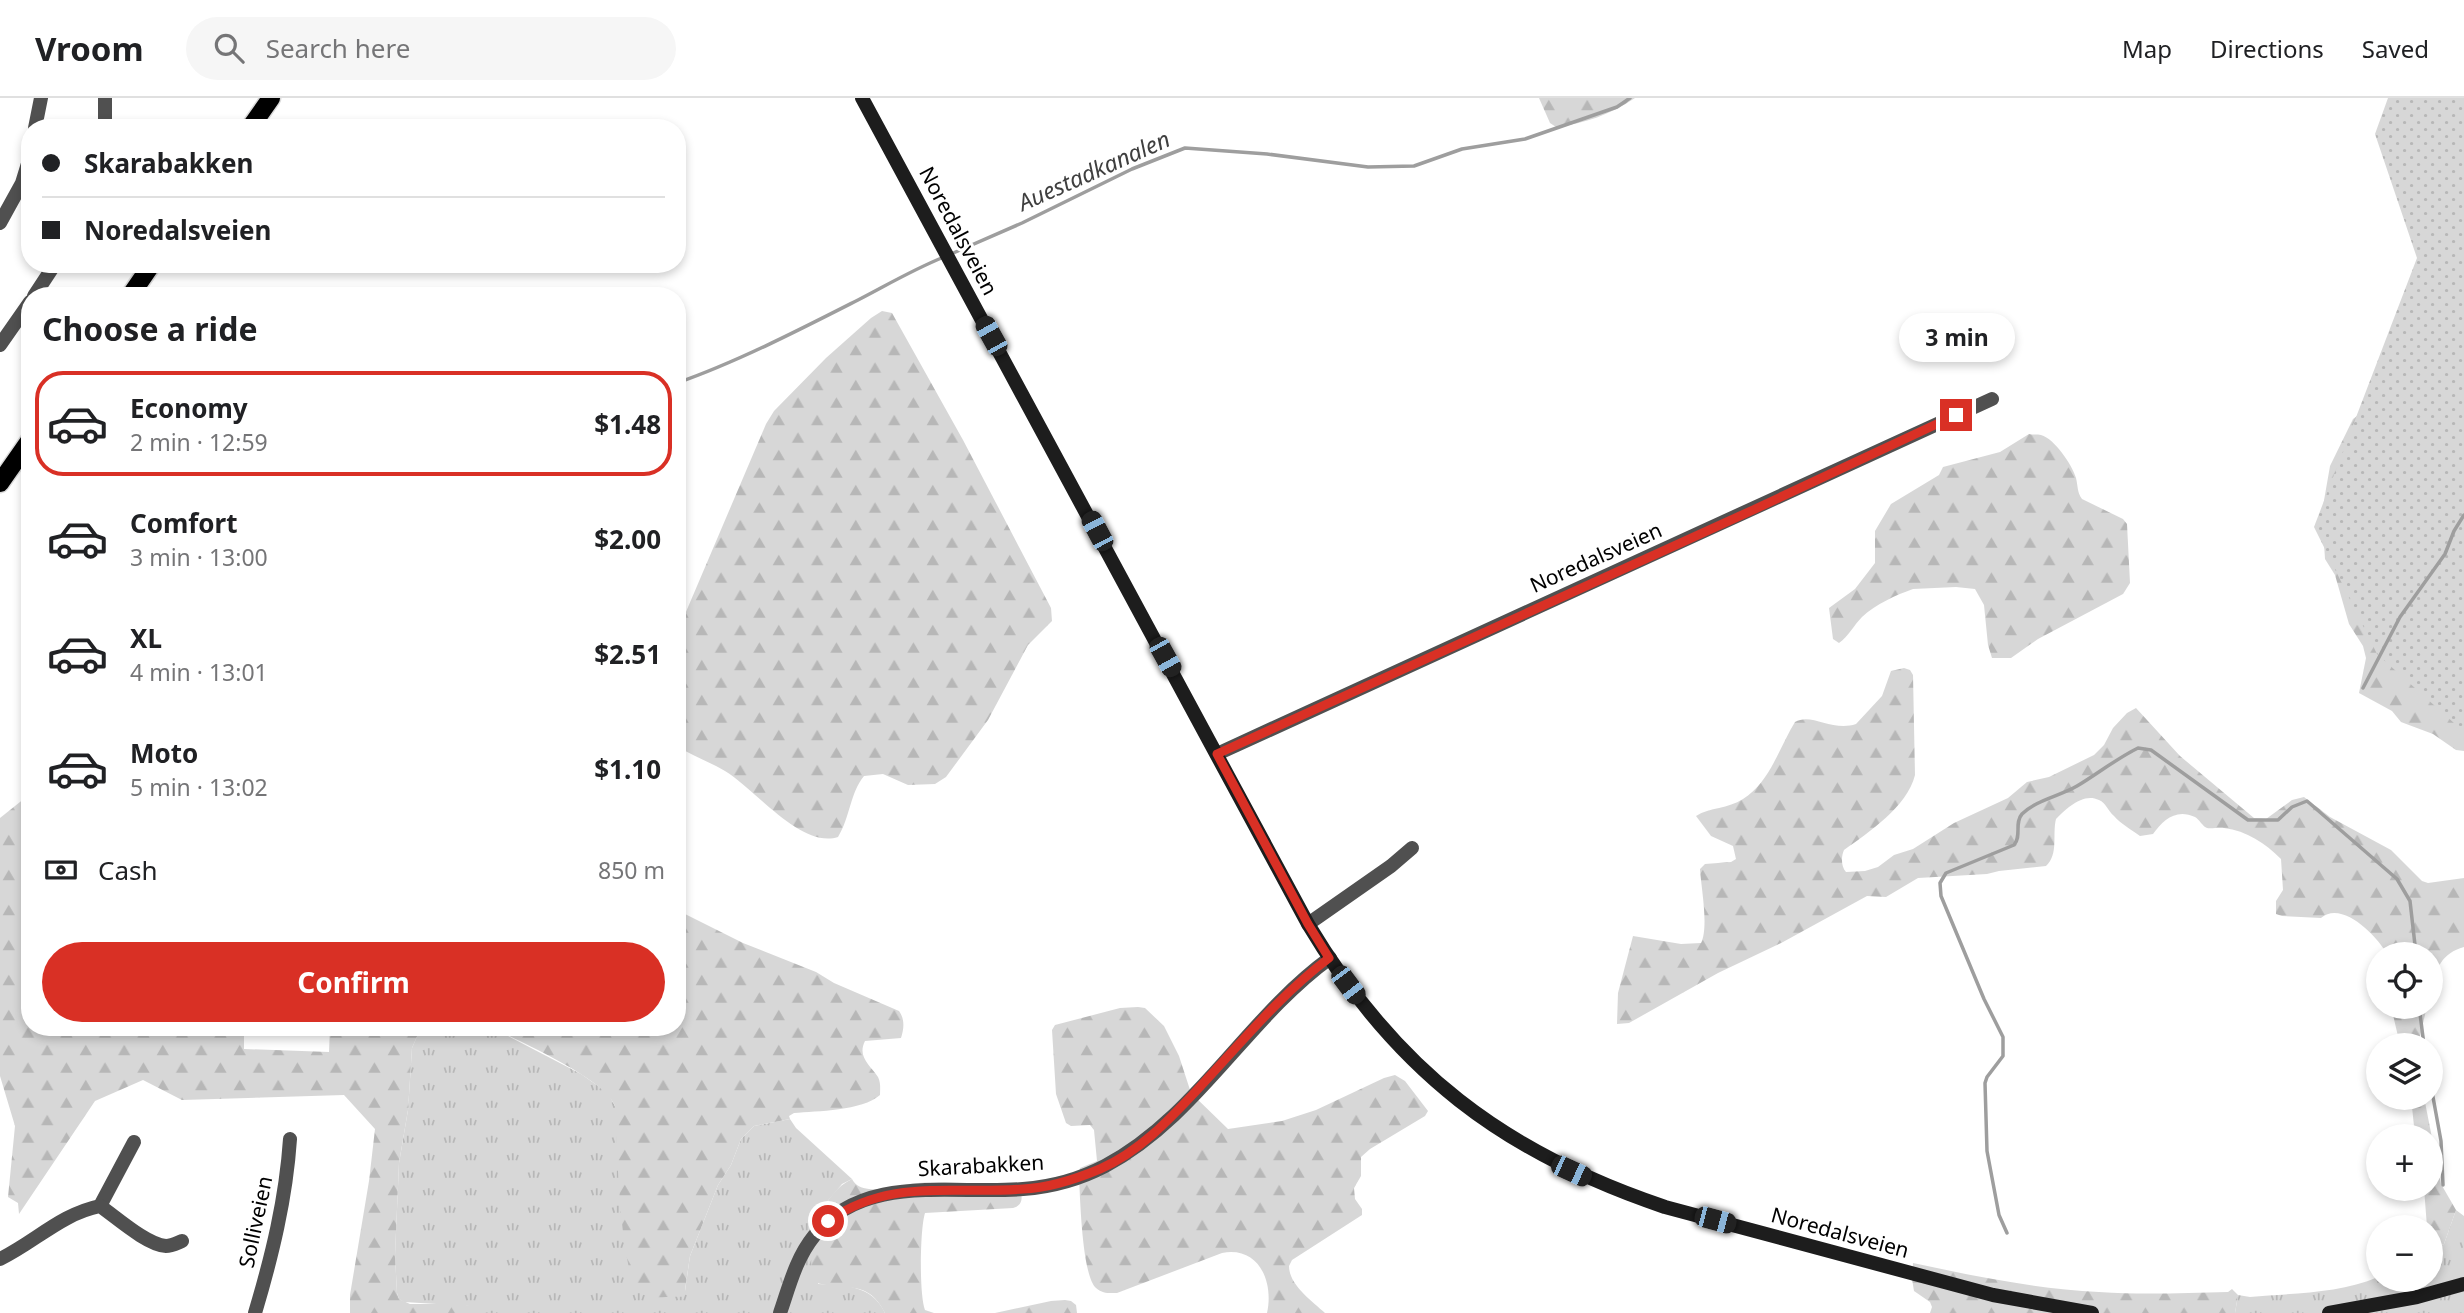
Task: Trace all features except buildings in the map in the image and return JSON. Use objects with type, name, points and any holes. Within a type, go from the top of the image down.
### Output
[{"type":"main road","points":[[256,119],[271,98]]},
{"type":"main road","name":"Noredalsveien","points":[[862,98],[1308,924],[1329,958],[1383,1029],[1437,1083],[1505,1135],[1571,1171],[1665,1207],[1993,1296],[2092,1313]]},
{"type":"main road","points":[[0,483],[21,453]]},
{"type":"main road","points":[[2329,1313],[2404,1300],[2464,1284]]},
{"type":"street","points":[[37,119],[41,98]]},
{"type":"street","points":[[105,98],[105,119]]},
{"type":"street","points":[[0,223],[21,185]]},
{"type":"street","points":[[0,345],[21,315]]},
{"type":"street","name":"Noredalsveien","points":[[1217,754],[1992,399]]},
{"type":"street","points":[[1308,924],[1391,866],[1412,848]]},
{"type":"street","name":"Skarabakken","points":[[780,1313],[809,1242],[828,1221],[855,1204],[904,1191],[1022,1190],[1042,1187],[1086,1174],[1129,1152],[1171,1118],[1298,982],[1329,958]]},
{"type":"street","name":"Solliveien","points":[[255,1313],[280,1216],[288,1175],[290,1139]]},
{"type":"street","points":[[100,1206],[134,1142]]},
{"type":"street","points":[[0,1259],[66,1216],[100,1206],[158,1244],[168,1246],[182,1241]]},
{"type":"green space","points":[[1539,98],[1635,98],[1597,117],[1556,127],[1550,123]]},
{"type":"green space","points":[[2388,98],[2464,98],[2464,732],[2377,654],[2314,527],[2417,258],[2375,134]]},
{"type":"green space","points":[[882,311],[892,313],[963,440],[1051,608],[1052,621],[1028,645],[988,720],[946,777],[935,784],[908,785],[883,774],[864,776],[838,837],[824,838],[794,826],[737,779],[686,751],[686,612],[766,424],[774,411],[826,358]]},
{"type":"green space","points":[[2357,416],[2464,551],[2464,751],[2456,750],[2433,734],[2401,722],[2392,711],[2359,693],[2366,658],[2363,646],[2349,624],[2335,575],[2325,559],[2322,512],[2330,466]]},
{"type":"green space","points":[[2029,434],[2046,437],[2062,453],[2074,473],[2082,499],[2123,519],[2127,524],[2130,583],[2123,594],[2038,639],[2011,658],[1992,658],[1984,605],[1975,589],[1913,589],[1886,600],[1868,612],[1839,643],[1833,639],[1829,608],[1855,589],[1875,563],[1875,531],[1891,504],[1939,475],[1943,467],[2000,452]]},
{"type":"green space","points":[[1904,668],[1910,670],[1913,675],[1915,775],[1911,787],[1896,808],[1844,850],[1842,861],[1846,872],[1878,867],[1894,855],[1913,849],[1954,823],[2008,798],[2027,782],[2049,777],[2094,755],[2104,745],[2113,728],[2127,713],[2136,708],[2180,756],[2254,818],[2266,819],[2292,800],[2304,797],[2330,817],[2391,850],[2422,881],[2428,883],[2464,878],[2464,947],[2443,960],[2443,942],[2378,942],[2358,922],[2339,914],[2329,914],[2321,918],[2276,914],[2276,901],[2283,890],[2281,859],[2255,839],[2232,830],[2207,828],[2195,817],[2182,814],[2166,820],[2153,834],[2140,836],[2117,819],[2101,801],[2087,798],[2075,803],[2056,819],[2054,850],[2046,866],[1987,874],[1918,878],[1886,897],[1867,896],[1783,942],[1718,973],[1629,1023],[1617,1024],[1618,993],[1633,936],[1681,944],[1701,943],[1704,917],[1700,869],[1705,864],[1731,862],[1736,859],[1733,846],[1711,836],[1696,816],[1737,802],[1752,792],[1767,774],[1795,722],[1808,719],[1839,726],[1856,724],[1882,696],[1891,671]]},
{"type":"green space","points":[[21,801],[21,1036],[244,1036],[244,1049],[329,1052],[330,1036],[417,1036],[412,1048],[408,1110],[399,1163],[395,1255],[397,1293],[399,1299],[410,1304],[462,1304],[469,1306],[469,1313],[350,1313],[350,1295],[375,1129],[344,1095],[182,1100],[143,1080],[95,1101],[19,1214],[18,1203],[8,1197],[15,1126],[0,1076],[0,818]]},
{"type":"green space","points":[[686,914],[743,943],[816,972],[834,983],[899,1011],[903,1028],[901,1038],[865,1041],[863,1056],[879,1079],[880,1095],[851,1107],[794,1113],[789,1116],[790,1119],[754,1126],[741,1139],[731,1165],[718,1185],[690,1256],[684,1297],[645,1295],[634,1282],[628,1262],[620,1205],[615,1106],[595,1084],[510,1036],[686,1036]]},
{"type":"green space","points":[[1120,1008],[1145,1008],[1164,1026],[1179,1056],[1191,1093],[1228,1129],[1282,1121],[1316,1110],[1395,1075],[1405,1081],[1428,1111],[1425,1116],[1361,1157],[1361,1176],[1354,1188],[1355,1199],[1362,1209],[1362,1215],[1292,1260],[1289,1266],[1293,1280],[1325,1313],[1267,1313],[1268,1290],[1261,1269],[1246,1255],[1235,1252],[1222,1253],[1117,1293],[1101,1291],[1091,1281],[1083,1235],[1079,1175],[1080,1168],[1097,1161],[1094,1130],[1090,1125],[1071,1126],[1066,1123],[1056,1094],[1052,1030],[1055,1025]]},
{"type":"green space","points":[[2394,1019],[2424,1019],[2421,1033],[2397,1033]]},
{"type":"green space","points":[[417,1036],[508,1036],[581,1074],[608,1093],[685,1291],[690,1256],[718,1185],[731,1165],[741,1139],[754,1126],[790,1119],[796,1128],[852,1179],[842,1184],[821,1209],[818,1284],[857,1288],[873,1297],[885,1313],[469,1313],[469,1306],[404,1302],[399,1299],[397,1293],[395,1255],[399,1163],[408,1110],[412,1048]]},
{"type":"green space","points":[[2412,1110],[2427,1110],[2429,1124],[2414,1124]]},
{"type":"green space","points":[[852,1179],[866,1189],[931,1182],[983,1185],[1021,1190],[1022,1199],[1019,1205],[1013,1208],[925,1213],[921,1247],[923,1302],[925,1310],[934,1313],[885,1313],[878,1301],[861,1290],[812,1281],[814,1238],[823,1209],[840,1187]]},
{"type":"green space","points":[[2443,1187],[2456,1210],[2444,1244],[2443,1215],[2426,1215],[2425,1201],[2443,1201]]},
{"type":"green space","points":[[2456,1210],[2464,1216],[2464,1313],[2235,1313],[2238,1295],[2250,1297],[2315,1292],[2366,1282],[2366,1292],[2443,1292],[2444,1244]]},
{"type":"green space","points":[[1913,1263],[2052,1288],[2164,1294],[2228,1292],[2232,1289],[2238,1295],[2235,1313],[1930,1313],[1930,1302],[1914,1291]]},
{"type":"green space","points":[[1065,1300],[1076,1305],[1077,1313],[995,1313],[1051,1301]]},
{"type":"waterway","name":"Auestadkanalen","points":[[951,254],[1022,223],[1132,169],[1185,148],[1267,154],[1368,167],[1414,166],[1462,149],[1525,139],[1617,107],[1630,98]]},
{"type":"waterway","name":"Auestadkanalen","points":[[686,379],[769,344],[944,257]]},
{"type":"waterway","points":[[2363,688],[2400,617],[2445,554],[2464,515]]},
{"type":"waterway","points":[[2007,1233],[1999,1215],[1987,1151],[1985,1083],[2003,1056],[2003,1037],[1941,896],[1940,883],[1946,873],[2014,845],[2018,838],[2020,818],[2028,809],[2077,786],[2138,748],[2151,750],[2248,820],[2278,820],[2292,807],[2307,801],[2397,879],[2410,901],[2415,942]]},
{"type":"waterway","points":[[2421,1019],[2422,1033]]},
{"type":"waterway","points":[[2435,1110],[2438,1124]]},
{"type":"route","points":[[828,1221],[855,1204],[888,1194],[923,1189],[1022,1190],[1069,1180],[1103,1167],[1145,1141],[1171,1118],[1286,993],[1329,958],[1217,754],[1956,415]]}]
